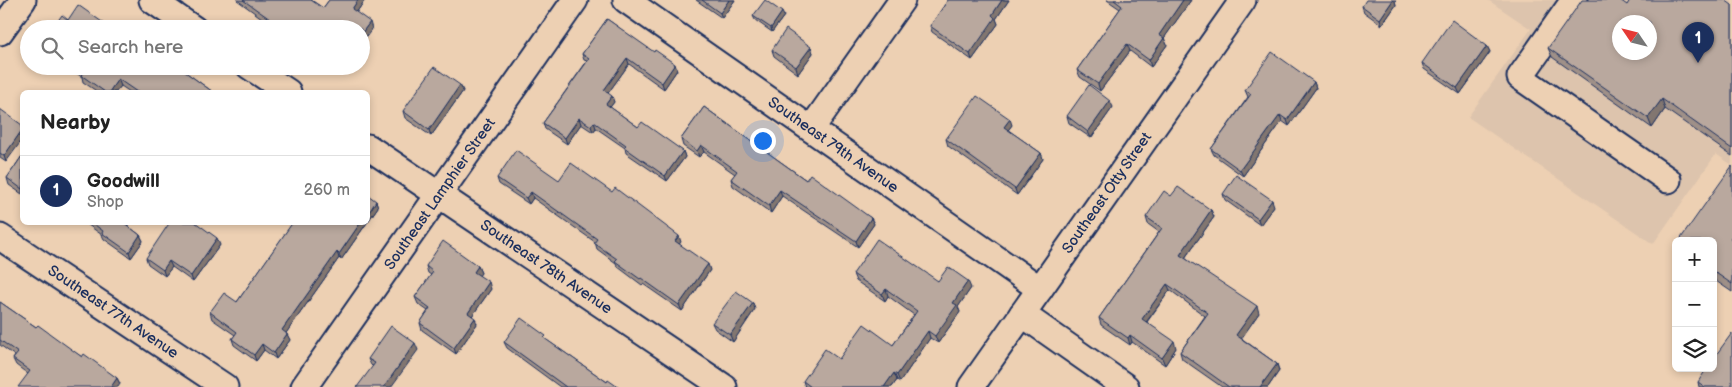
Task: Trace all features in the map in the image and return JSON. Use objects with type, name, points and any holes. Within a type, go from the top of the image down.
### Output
[{"type":"street","points":[[0,32],[23,0]]},
{"type":"street","points":[[152,0],[181,20]]},
{"type":"street","name":"Southeast Lamphier Street","points":[[304,387],[575,0]]},
{"type":"street","name":"Southeast 79th Avenue","points":[[626,0],[1040,289]]},
{"type":"street","points":[[811,130],[902,0]]},
{"type":"street","name":"Southeast Otty Street","points":[[971,387],[1244,0]]},
{"type":"street","points":[[1574,0],[1520,77],[1668,180]]},
{"type":"street","points":[[262,75],[285,90]]},
{"type":"street","name":"Southeast 78th Avenue","points":[[370,148],[724,387]]},
{"type":"street","name":"Southeast 77th Avenue","points":[[0,237],[225,387]]},
{"type":"street","points":[[1022,314],[1126,387]]},
{"type":"shaded area","points":[[1488,0],[1732,0],[1732,165],[1716,154],[1653,244],[1468,117],[1531,29]]},
{"type":"building","points":[[243,0],[311,0],[323,8],[329,0],[358,0],[352,9],[367,20],[271,20]]},
{"type":"building","points":[[702,0],[729,0],[720,13]]},
{"type":"building","points":[[765,0],[782,12],[771,28],[753,16]]},
{"type":"building","points":[[948,0],[1002,0],[992,15],[995,18],[970,54],[930,26]]},
{"type":"building","points":[[1114,0],[1183,0],[1159,35],[1164,38],[1149,60],[1127,44],[1098,84],[1077,70],[1122,6]]},
{"type":"building","points":[[1366,0],[1393,0],[1380,19],[1362,6]]},
{"type":"building","points":[[1582,0],[1620,0],[1627,5],[1630,0],[1725,0],[1732,5],[1732,149],[1662,99],[1648,118],[1548,48]]},
{"type":"building","points":[[78,5],[99,20],[68,20]]},
{"type":"building","points":[[62,15],[68,20],[58,20]]},
{"type":"building","points":[[607,19],[654,52],[655,50],[675,64],[662,83],[627,58],[604,90],[612,96],[606,104],[638,127],[642,122],[683,151],[665,176],[624,147],[626,145],[594,122],[591,126],[579,118],[565,138],[543,123],[589,59],[582,54]]},
{"type":"building","points":[[1452,20],[1487,46],[1457,88],[1422,63]]},
{"type":"building","points":[[786,29],[811,47],[796,67],[772,50]]},
{"type":"building","points":[[1272,52],[1314,82],[1287,120],[1280,115],[1240,170],[1211,149],[1251,94],[1245,90]]},
{"type":"building","points":[[434,67],[460,85],[429,130],[403,111]]},
{"type":"building","points":[[81,75],[189,75],[210,90],[134,90],[118,79],[110,90],[102,90]]},
{"type":"building","points":[[1089,85],[1110,101],[1088,132],[1067,116]]},
{"type":"building","points":[[977,96],[1010,119],[1004,127],[1041,153],[1015,189],[946,139]]},
{"type":"building","points":[[704,107],[806,180],[810,174],[871,218],[856,241],[780,190],[769,206],[731,179],[737,171],[701,145],[697,151],[681,139]]},
{"type":"building","points":[[0,109],[20,124],[20,133],[4,156],[0,153]]},
{"type":"building","points":[[516,150],[559,180],[571,163],[612,192],[615,188],[679,236],[675,241],[708,264],[679,305],[615,261],[617,259],[594,243],[597,239],[531,192],[526,198],[497,178]]},
{"type":"building","points":[[20,159],[20,188],[7,178]]},
{"type":"building","points":[[1732,166],[1732,236],[1730,238],[1732,239],[1732,284],[1717,274],[1717,237],[1682,237]]},
{"type":"building","points":[[1236,175],[1272,200],[1258,219],[1223,194]]},
{"type":"building","points":[[1178,187],[1211,210],[1180,255],[1257,306],[1236,335],[1277,364],[1260,387],[1229,387],[1180,352],[1208,313],[1167,284],[1142,319],[1174,341],[1162,358],[1130,335],[1128,338],[1099,318],[1162,228],[1146,217],[1164,191],[1171,196]]},
{"type":"building","points":[[370,196],[376,201],[370,211]]},
{"type":"building","points":[[95,225],[127,225],[140,235],[129,252],[102,233],[103,231]]},
{"type":"building","points":[[168,225],[199,225],[217,238],[191,276],[169,261],[163,270],[146,258]]},
{"type":"building","points":[[291,225],[359,225],[339,254],[337,252],[282,330],[287,334],[274,353],[262,344],[254,355],[232,339],[237,332],[210,312],[224,293],[237,302]]},
{"type":"building","points":[[877,239],[938,281],[948,267],[968,281],[953,303],[957,305],[935,336],[928,331],[897,375],[894,373],[884,387],[811,387],[803,381],[825,349],[839,359],[864,324],[893,345],[917,311],[886,289],[882,294],[853,274]]},
{"type":"building","points":[[443,241],[478,266],[474,272],[489,282],[468,313],[475,318],[454,348],[420,323],[430,308],[415,297],[433,272],[426,266]]},
{"type":"building","points":[[736,291],[753,303],[730,335],[712,323]]},
{"type":"building","points":[[0,302],[36,327],[38,325],[82,357],[84,354],[117,378],[111,387],[18,387],[30,371],[13,359],[18,353],[0,340]]},
{"type":"building","points":[[521,318],[546,336],[544,338],[607,382],[608,380],[618,387],[566,387],[504,342]]},
{"type":"building","points":[[391,326],[415,343],[384,387],[357,387],[375,363],[368,359]]},
{"type":"building","points":[[1732,333],[1732,387],[1705,387],[1698,382],[1704,372],[1717,372],[1717,354]]},
{"type":"place","name":"Goodwill","points":[[1698,63]]}]
